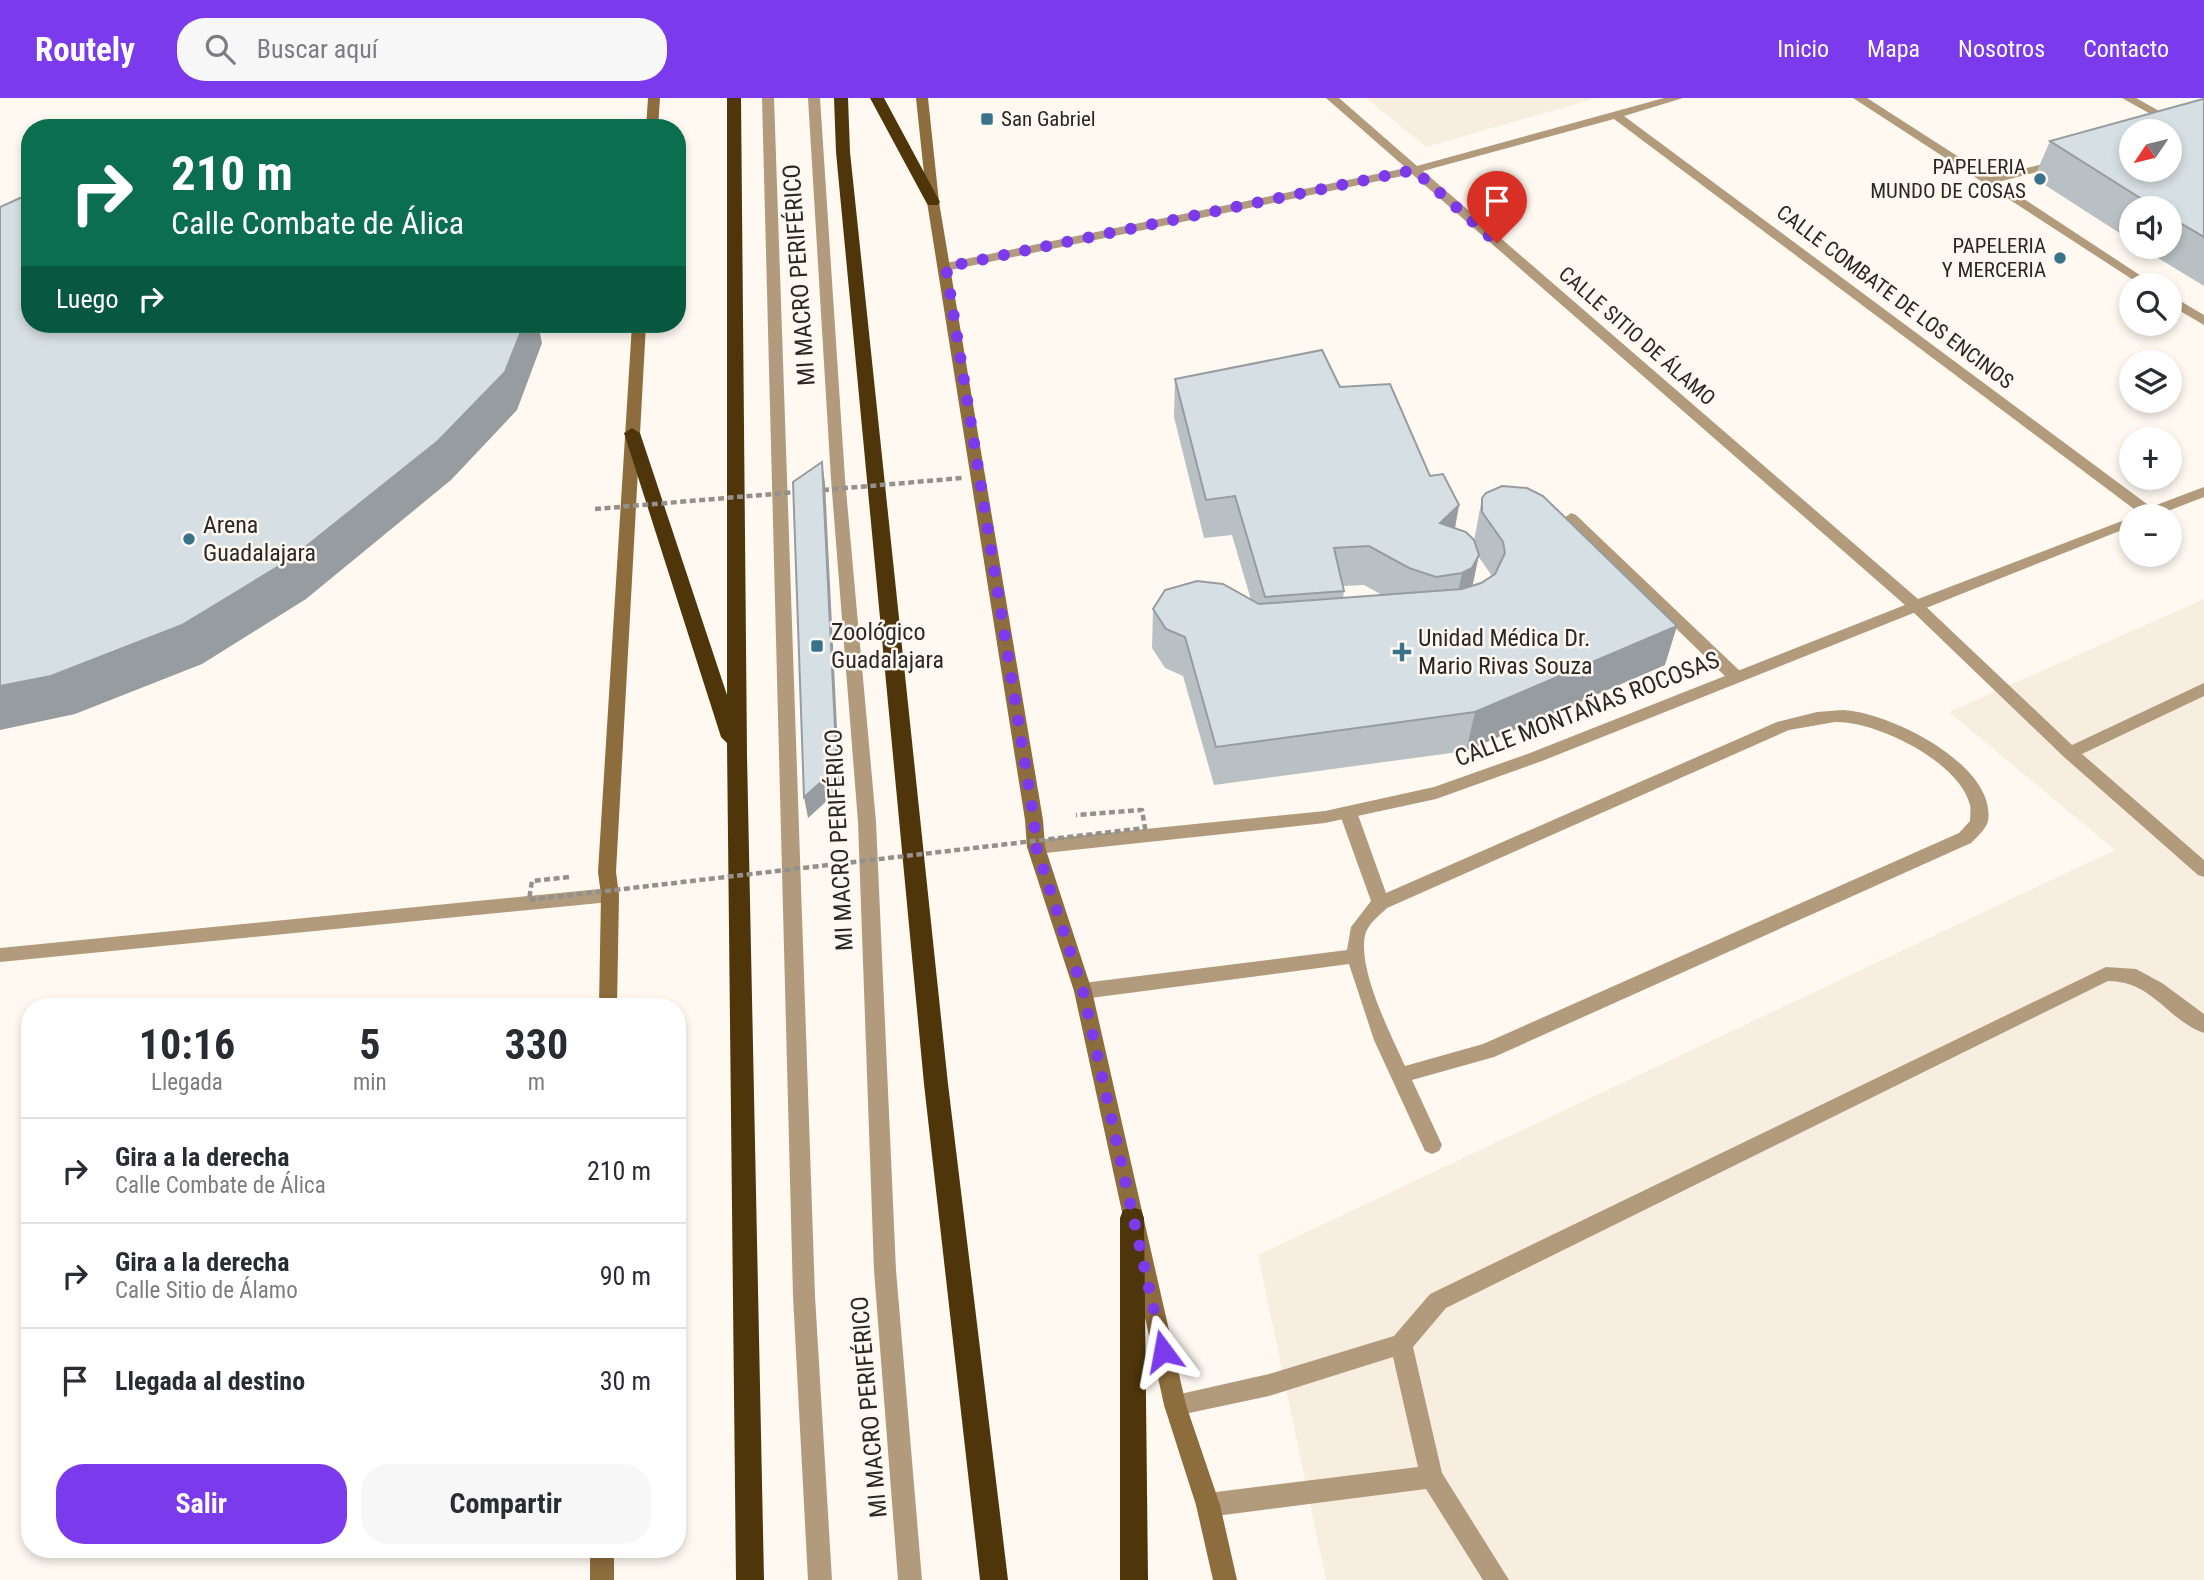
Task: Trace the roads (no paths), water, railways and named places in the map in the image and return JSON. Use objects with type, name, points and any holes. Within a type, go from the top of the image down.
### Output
[{"type":"highway","points":[[734,98],[737,755],[750,1580]]},
{"type":"highway","points":[[841,98],[843,152],[936,1084],[994,1580]]},
{"type":"highway","points":[[877,98],[933,202]]},
{"type":"highway","points":[[632,433],[737,755]]},
{"type":"highway","points":[[1132,1218],[1134,1580]]},
{"type":"street","points":[[653,119],[654,98]]},
{"type":"street","name":"MI MACRO PERIFÉRICO","points":[[768,98],[804,1282],[820,1580]]},
{"type":"street","name":"MI MACRO PERIFÉRICO","points":[[814,98],[838,479],[867,822],[885,1270],[909,1580]]},
{"type":"street","points":[[922,98],[933,202],[946,267],[1034,820],[1036,847],[1083,991],[1175,1405],[1208,1505],[1225,1580]]},
{"type":"street","name":"CALLE SITIO DE ÁLAMO","points":[[1332,98],[1916,606],[2070,752],[2204,870]]},
{"type":"street","points":[[946,267],[1414,170],[1677,98]]},
{"type":"street","points":[[1858,98],[2131,273]]},
{"type":"street","points":[[2128,98],[2204,141]]},
{"type":"street","name":"CALLE COMBATE DE LOS ENCINOS","points":[[1616,115],[2131,504]]},
{"type":"street","points":[[2184,130],[2204,124]]},
{"type":"street","points":[[1989,180],[2080,157]]},
{"type":"street","points":[[2182,307],[2204,321]]},
{"type":"street","points":[[608,998],[610,895],[607,872],[638,333]]},
{"type":"street","points":[[2174,504],[2204,492]]},
{"type":"street","points":[[1570,518],[1736,677]]},
{"type":"street","name":"CALLE MONTAÑAS ROCOSAS","points":[[1036,847],[1214,831],[1348,812],[1436,793],[2119,525]]},
{"type":"street","points":[[2070,752],[2204,689]]},
{"type":"street","points":[[1401,1075],[1487,1051],[1965,838],[1974,831],[1981,814],[1979,799],[1970,785],[1916,740],[1872,720],[1854,716],[1819,717],[1783,726],[1381,903],[1364,918],[1356,936],[1354,956],[1401,1075],[1432,1145]]},
{"type":"street","points":[[1348,812],[1381,903]]},
{"type":"street","points":[[0,955],[610,895]]},
{"type":"street","points":[[1083,991],[1354,956]]},
{"type":"street","points":[[1175,1405],[1269,1385],[1401,1344],[1438,1301],[2106,974],[2129,974],[2155,988],[2204,1025]]},
{"type":"street","points":[[1401,1344],[1432,1477],[1497,1580]]},
{"type":"street","points":[[1208,1505],[1432,1477]]},
{"type":"street","points":[[602,1580],[603,1558]]},
{"type":"place","name":"San Gabriel","points":[[987,119]]},
{"type":"place","name":"PAPELERIA MUNDO DE COSAS","points":[[2040,179]]},
{"type":"place","name":"PAPELERIA Y MERCERIA","points":[[2060,258]]},
{"type":"place","name":"Arena Guadalajara","points":[[189,539]]},
{"type":"place","name":"Zoológico Guadalajara","points":[[817,646]]},
{"type":"place","name":"Unidad Médica Dr. Mario Rivas Souza","points":[[1402,652]]}]
